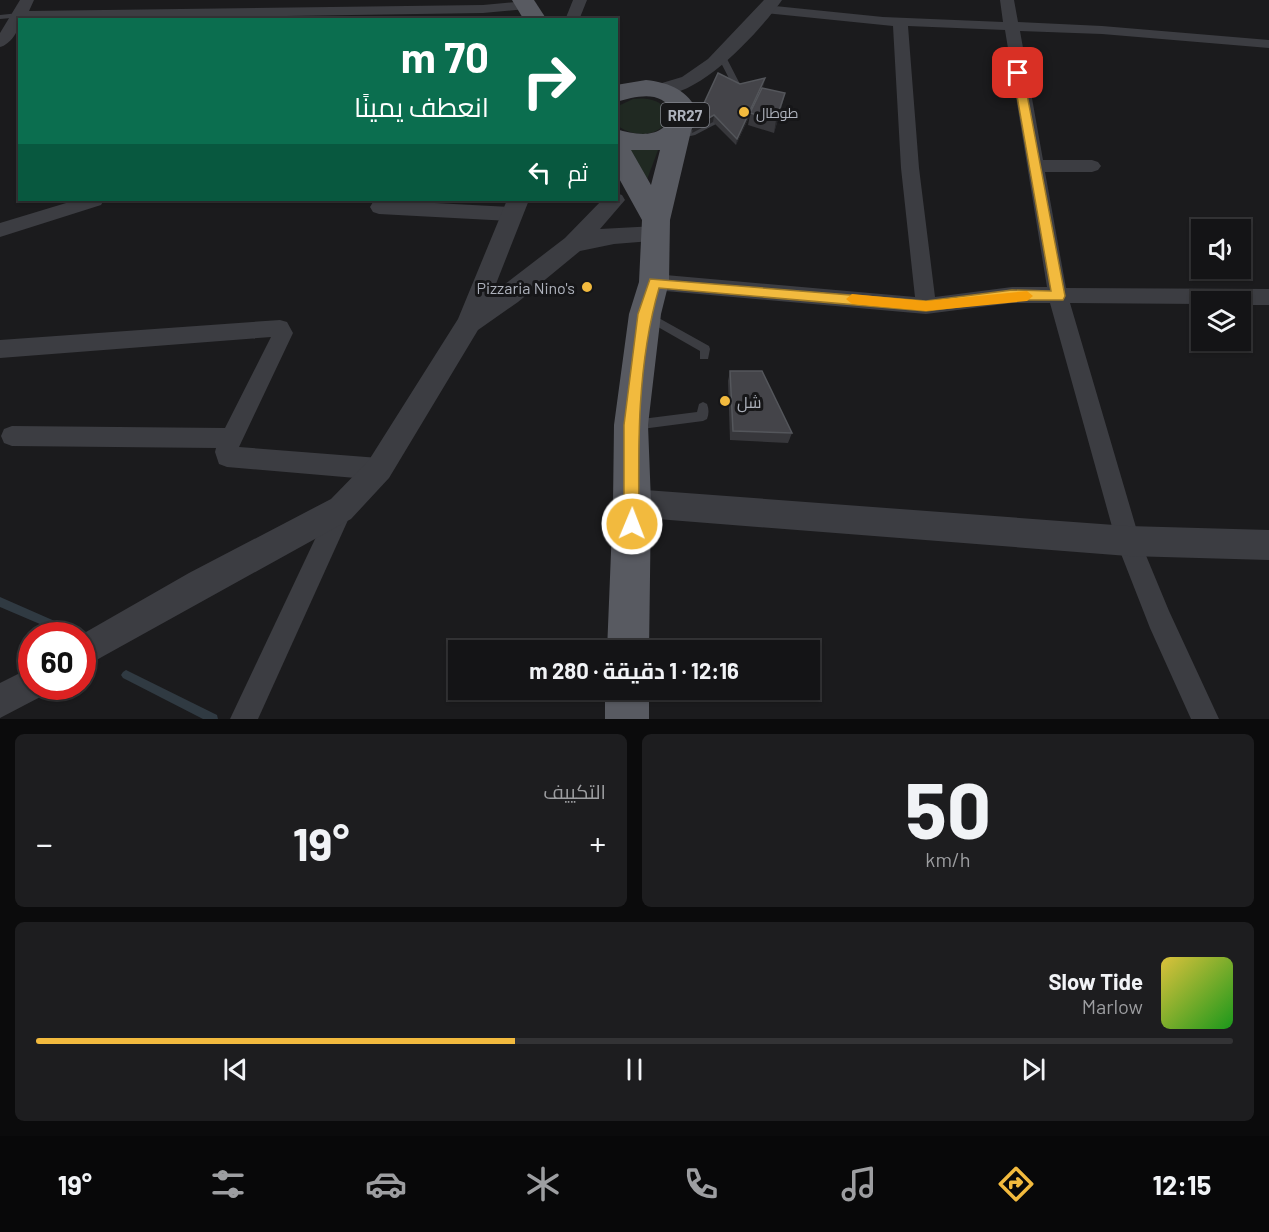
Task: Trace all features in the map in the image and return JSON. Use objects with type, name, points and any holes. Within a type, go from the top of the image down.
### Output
[{"type":"main road","name":"RR27","points":[[628,640],[632,503],[631,425],[650,298],[656,227],[680,127],[675,97],[632,89]]},
{"type":"main road","name":"RR27","points":[[618,138],[643,143],[663,140],[680,127]]},
{"type":"main road","points":[[618,165],[621,192],[656,227]]},
{"type":"main road","points":[[627,700],[627,719]]},
{"type":"street","points":[[0,43],[27,0]]},
{"type":"street","points":[[573,18],[580,0]]},
{"type":"street","points":[[1007,0],[1058,296],[1128,541],[1159,619],[1205,719]]},
{"type":"street","points":[[19,15],[403,5],[483,9],[528,8]]},
{"type":"street","points":[[632,89],[689,81],[718,60],[769,5],[883,21],[1102,30],[1269,44]]},
{"type":"street","points":[[900,20],[910,168],[926,306]]},
{"type":"street","points":[[680,127],[718,60]]},
{"type":"street","points":[[1034,166],[1092,166]]},
{"type":"street","points":[[0,230],[92,201]]},
{"type":"street","points":[[469,323],[510,295],[573,244],[613,201]]},
{"type":"street","points":[[96,644],[200,584],[342,508],[379,469],[469,323],[515,207],[379,207]]},
{"type":"street","points":[[573,244],[656,227]]},
{"type":"street","points":[[650,298],[926,306],[1012,295],[1269,297]]},
{"type":"street","points":[[0,349],[280,328],[283,333],[231,438],[226,452],[227,457],[379,469]]},
{"type":"street","points":[[12,436],[231,438]]},
{"type":"street","points":[[632,503],[1128,541],[1269,545]]},
{"type":"street","points":[[244,719],[342,508]]},
{"type":"street","points":[[0,701],[18,690]]},
{"type":"lane","points":[[0,17],[19,15]]},
{"type":"lane","points":[[718,60],[739,90]]},
{"type":"lane","points":[[680,127],[692,133],[713,122]]},
{"type":"lane","points":[[650,298],[705,349],[704,356]]},
{"type":"lane","points":[[631,425],[703,416],[703,407]]},
{"type":"shaded area","points":[[633,99],[650,99],[660,103],[669,117],[660,129],[638,134],[618,126],[618,106]]},
{"type":"shaded area","points":[[661,142],[645,185],[620,143]]},
{"type":"building","points":[[718,73],[740,84],[765,78],[737,139],[714,115],[693,127]]},
{"type":"building","points":[[762,88],[785,93],[776,120],[750,113]]},
{"type":"building","points":[[730,371],[762,371],[792,433],[733,431]]},
{"type":"waterway","points":[[0,602],[46,622]]},
{"type":"waterway","points":[[126,675],[213,719]]},
{"type":"slow traffic","points":[[852,299],[926,306],[1012,295],[1027,296]]},
{"type":"place","name":"طوطال","points":[[744,112]]},
{"type":"place","name":"Pizzaria Nino's","points":[[587,287]]},
{"type":"place","name":"شل","points":[[725,401]]},
{"type":"route","points":[[632,524],[631,425],[645,314],[654,282],[926,306],[1012,295],[1058,296],[1018,73]]}]
